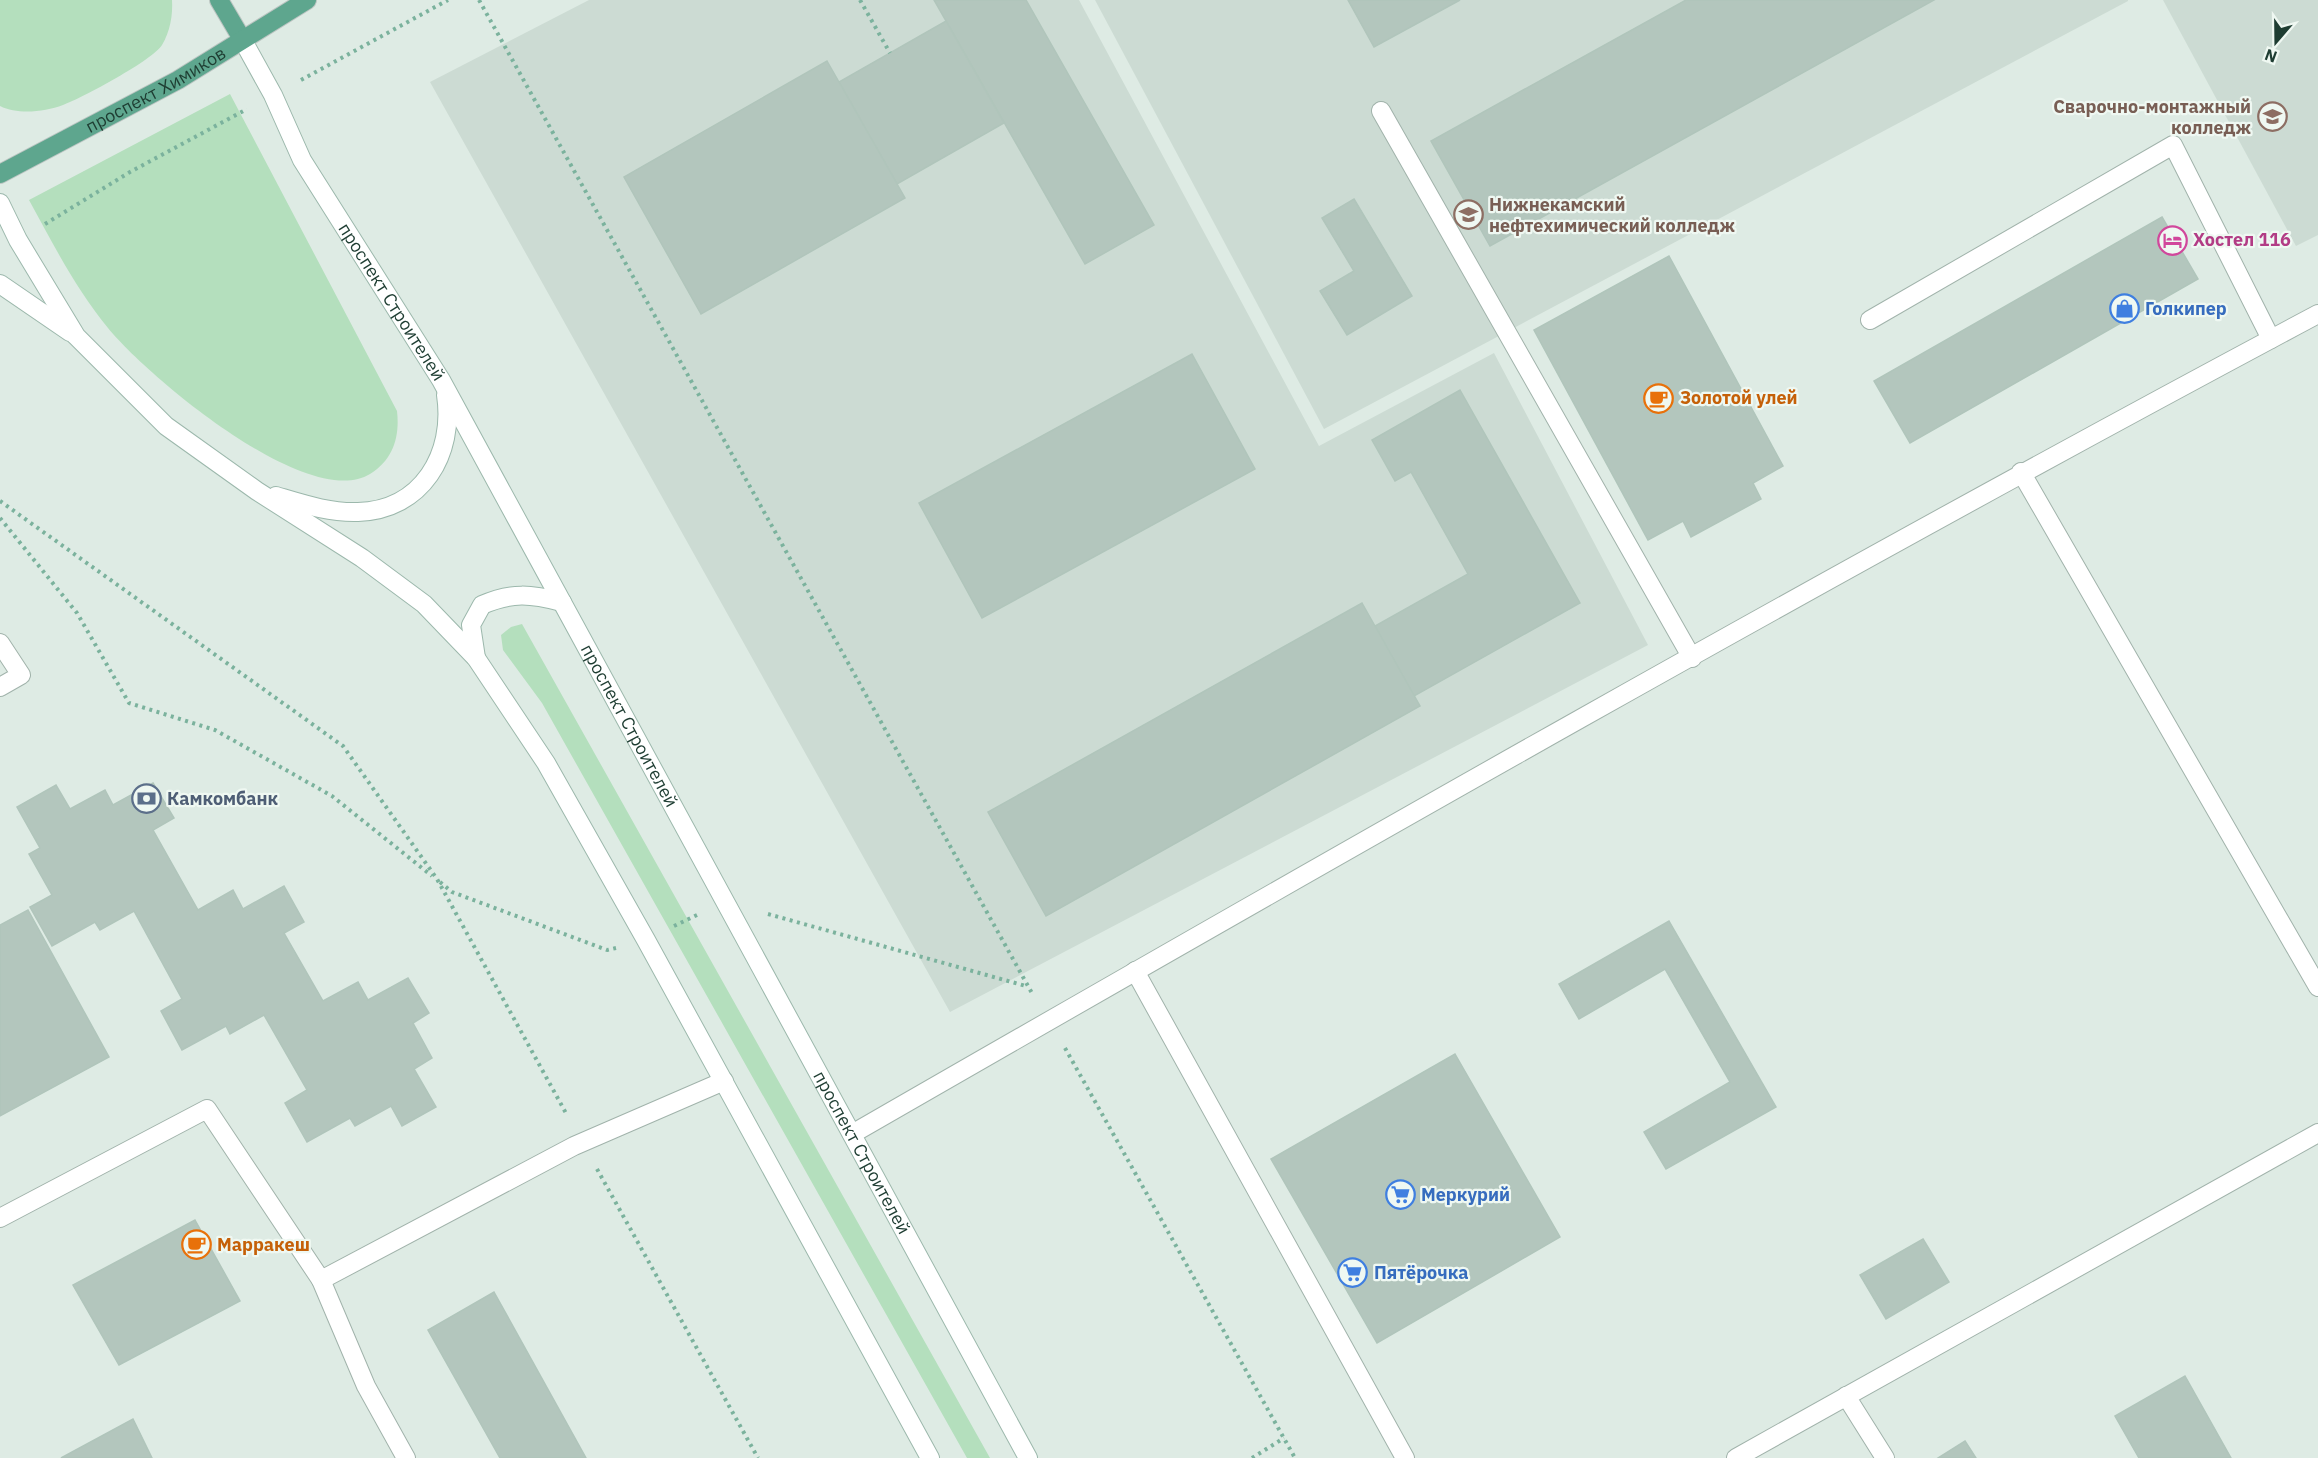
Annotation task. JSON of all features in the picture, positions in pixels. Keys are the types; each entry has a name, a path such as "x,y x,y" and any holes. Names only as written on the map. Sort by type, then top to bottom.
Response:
{"main road":[{"name":"проспект Строителей","path":"219,0 273,95 302,160 441,380 1028,1458"},
{"name":"проспект Химиков","path":"0,174 178,80 308,0"},
{"path":"1381,111 1692,658"},
{"path":"1870,320 2174,145 2271,339"},
{"path":"0,203 18,240 76,336"},
{"path":"0,284 76,336 166,426 257,491 362,558 424,604 476,658 546,763 724,1081 930,1458"},
{"path":"852,1134 1136,971 2021,472 2318,314"},
{"path":"257,491 331,511 359,512 377,510 411,494 435,468 448,433 449,414 441,380"},
{"path":"2021,472 2318,987"},
{"path":"476,658 471,625 482,605 503,596 534,595 562,602"},
{"path":"0,643 21,675 0,687"},
{"path":"1136,971 1406,1458"},
{"path":"321,1280 574,1146 724,1081"},
{"path":"0,1218 207,1109 321,1280 366,1386 406,1458"},
{"path":"1736,1458 2317,1135"},
{"path":"1846,1396 1884,1458"}],"path":[{"path":"18,240 130,172 448,0"},
{"path":"479,0 1026,986 1050,1020 1295,1458"},
{"path":"860,0 890,53"},
{"path":"0,501 343,746 437,879 758,1458"},
{"path":"0,518 77,613 129,703 215,730 332,796 452,892 607,950 646,940 725,902 1026,986"},
{"path":"1252,1458 1284,1438"}],"shaded area":[{"path":"589,0 1079,0 1319,446 1494,353 1648,645 950,1012 430,82"},
{"name":"Нижнекамский нефтехимический колледж","path":"1095,0 2128,0 2128,1 1324,429"},
{"name":"Сварочно-монтажный колледж","path":"2163,0 2318,0 2318,235 2296,246"}],"green space":[{"path":"0,0 172,0 172,12 169,29 162,45 132,69 63,105 39,111 15,111 0,106"},
{"path":"230,94 397,411 396,439 393,447 384,462 370,474 342,481 308,474 270,457 230,433 191,405 128,349 96,313 56,250 29,200"},
{"path":"522,624 990,1458 967,1458 542,703 503,650 501,635 511,627"}],"building":[{"path":"934,0 1026,0 1154,225 1085,264"},
{"path":"1348,0 1460,0 1374,47"},
{"path":"1686,0 1934,0 1490,246 1431,141"},
{"path":"946,21 1004,123 897,184 839,82"},
{"path":"827,61 905,198 701,314 624,177"},
{"path":"1354,199 1412,296 1347,335 1320,291 1354,271 1322,218"},
{"path":"2162,217 2198,279 1910,443 1874,381"},
{"name":"Золотой улей","path":"1669,256 1783,466 1753,483 1761,499 1691,537 1683,521 1648,540 1534,330"},
{"path":"1192,354 1255,469 982,618 919,503"},
{"path":"1460,390 1580,603 1414,696 1375,626 1468,574 1411,472 1395,481 1372,440"},
{"path":"1362,603 1420,706 1046,916 988,812"},
{"path":"153,783 174,818 153,830 198,910 233,890 243,909 284,886 304,922 284,933 323,1001 358,982 368,1000 408,978 429,1013 413,1023 432,1058 414,1069 436,1107 402,1126 391,1106 355,1126 350,1118 307,1142 285,1103 307,1090 264,1015 230,1034 226,1026 182,1050 161,1011 182,999 134,911 100,930 95,922 52,946 30,907 52,895 29,854 40,848 17,807 56,785 70,809 105,790 113,805"},
{"path":"28,910 109,1057 0,1116 0,925"},
{"path":"1669,921 1776,1107 1666,1169 1644,1132 1730,1082 1665,969 1579,1019 1559,984"},
{"path":"1455,1054 1560,1237 1377,1343 1271,1159"},
{"path":"195,1220 240,1301 119,1365 73,1285"},
{"path":"1923,1239 1949,1282 1886,1319 1860,1275"},
{"path":"494,1292 586,1458 500,1458 428,1330"},
{"path":"2185,1376 2231,1458 2139,1458 2115,1416"},
{"path":"133,1419 152,1458 61,1458"},
{"path":"1965,1441 1976,1458 1938,1458"}],"place":[{"name":"Сварочно-монтажный колледж","path":"2272,117"},
{"name":"Нижнекамский нефтехимический колледж","path":"1468,215"},
{"name":"Хостел 116","path":"2172,240"},
{"name":"Голкипер","path":"2124,309"},
{"name":"Золотой улей","path":"1659,398"},
{"name":"Камкомбанк","path":"146,799"},
{"name":"Меркурий","path":"1400,1195"},
{"name":"Марракеш","path":"196,1245"},
{"name":"Пятёрочка","path":"1353,1273"}]}
